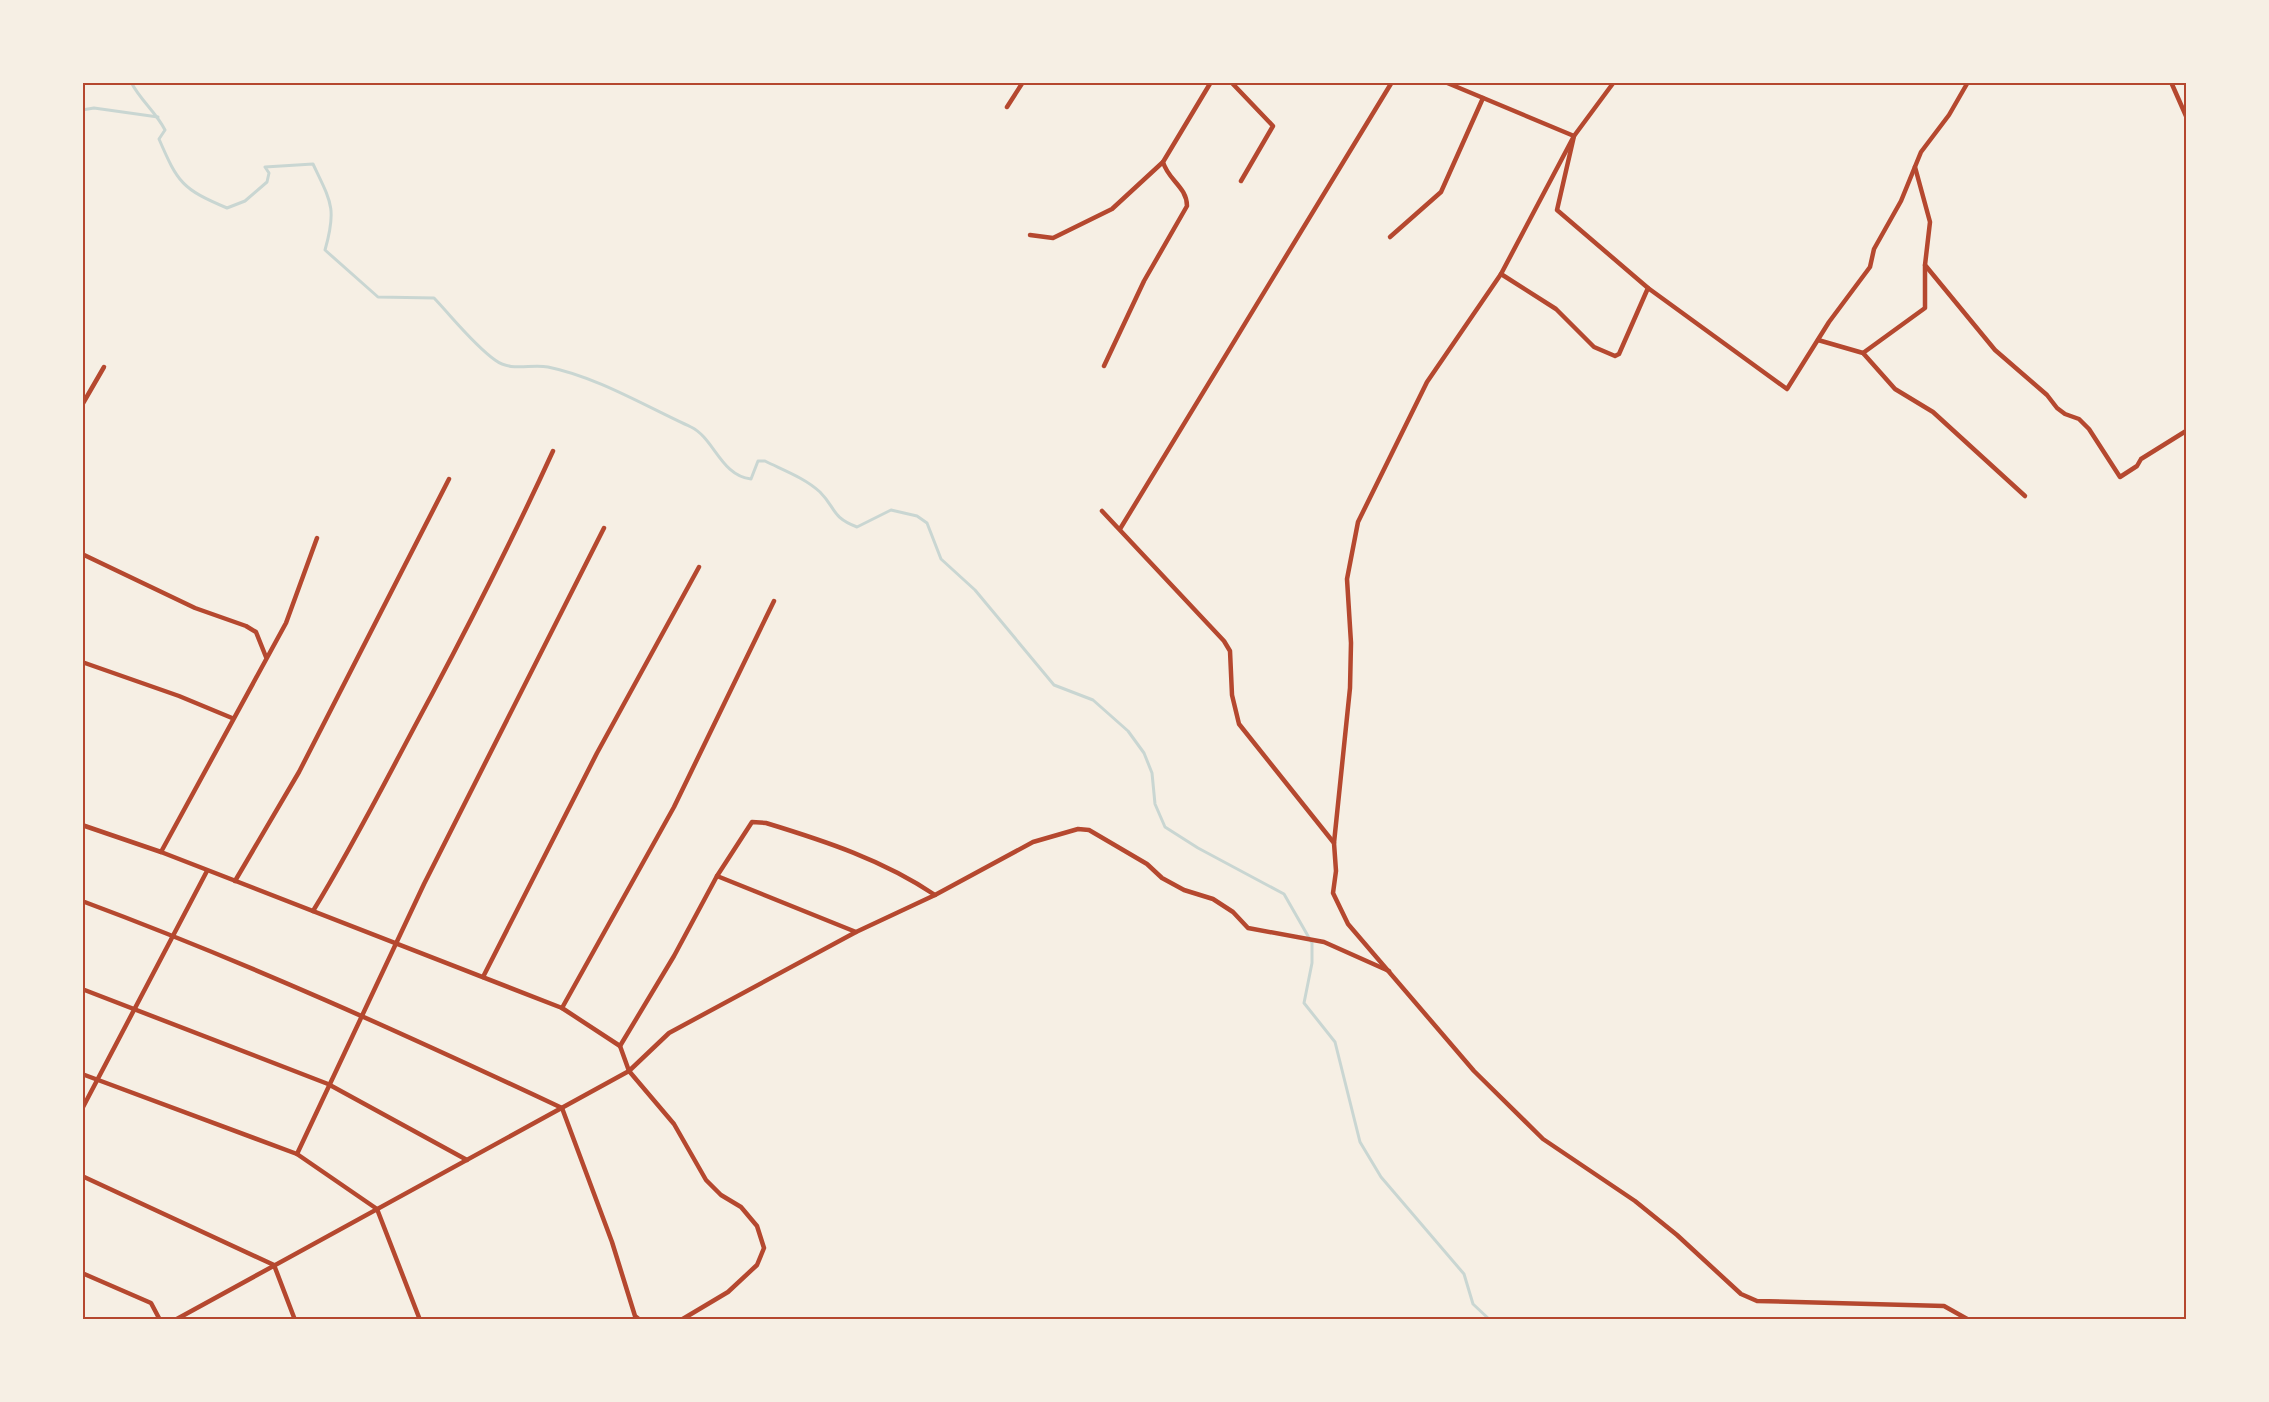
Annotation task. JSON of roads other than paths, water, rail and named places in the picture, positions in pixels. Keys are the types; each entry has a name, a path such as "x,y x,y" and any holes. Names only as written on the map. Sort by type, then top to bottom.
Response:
{"street":[{"path":"1007,106 1023,82"},
{"path":"1030,235 1053,238 1112,209 1163,162 1211,82"},
{"path":"1231,82 1273,126 1241,181"},
{"path":"1120,529 1392,82"},
{"path":"1445,82 1574,136"},
{"path":"1614,82 1574,136 1501,274 1427,382 1358,522 1347,579 1351,643 1350,688 1334,843 1336,871 1333,893 1348,924 1421,1011 1436,1024 1474,1071 1543,1139 1635,1201 1677,1235 1741,1294 1757,1301 1944,1306 1969,1320"},
{"path":"1574,136 1557,210 1648,288 1787,389 1818,340 1870,267 1874,249 1901,201 1921,152 1949,115 1968,82"},
{"path":"2171,82 2187,116"},
{"path":"1390,237 1441,192 1483,98"},
{"path":"1104,366 1144,281 1187,206 1187,196 1166,171 1163,162"},
{"path":"1863,353 1925,308 1925,265 1930,222 1915,167"},
{"path":"1925,265 1995,350 2047,394 2065,414 2079,419 2089,429 2120,477 2139,464 2141,459 2187,430"},
{"path":"1501,274 1556,309 1594,346 1615,356 1619,354 1648,288"},
{"path":"1818,340 1863,353 1895,389 1933,412 2025,496"},
{"path":"82,405 104,367"},
{"path":"313,911 348,853 447,667 509,548 553,451"},
{"path":"235,881 299,772 449,479"},
{"path":"1102,511 1224,641 1231,657 1232,695 1239,724 1334,843"},
{"path":"297,1154 362,1014 604,528"},
{"path":"161,852 206,773 232,718 286,623 317,538"},
{"path":"82,554 195,608 246,626 256,632 266,657"},
{"path":"483,977 591,764 699,567"},
{"path":"562,1008 674,807 774,601"},
{"path":"82,662 179,696 232,718"},
{"path":"620,1046 674,956 717,876 748,826 758,820 872,860 909,878 935,895"},
{"path":"82,825 161,852 562,1008 620,1046 629,1071 674,1124 706,1180 721,1195 741,1207 757,1226 764,1248 757,1265 728,1292 681,1320"},
{"path":"175,1320 629,1071 669,1033 855,932 935,895 1033,842 1078,829 1089,830 1147,864 1162,878 1184,890 1213,899 1233,912 1248,928 1324,942 1389,971"},
{"path":"82,1109 207,871"},
{"path":"717,876 855,932"},
{"path":"82,901 173,935 362,1014 562,1108 612,1242 635,1316 640,1320"},
{"path":"82,989 328,1084 467,1160"},
{"path":"82,1074 297,1154 377,1209 420,1320"},
{"path":"82,1176 274,1265 295,1320"},
{"path":"82,1273 151,1303 160,1320"}],"waterway":[{"path":"131,82 165,130 159,139 171,166 183,183 200,195 227,208 245,201 267,182 269,173 265,167 313,164 330,206 331,224 325,250 378,297 434,298 479,346 501,364 514,367 548,367 585,378 621,393 699,432 725,464 741,476 751,479 758,461 765,461 801,478 820,492 838,516 857,527 891,510 917,516 927,523 941,559 975,590 1054,685 1093,700 1128,731 1144,753 1152,773 1155,804 1165,827 1198,848 1284,894 1312,943 1312,963 1304,1003 1335,1042 1360,1142 1381,1177 1464,1274 1473,1304 1490,1320"},
{"path":"82,110 94,108 158,117"}]}
